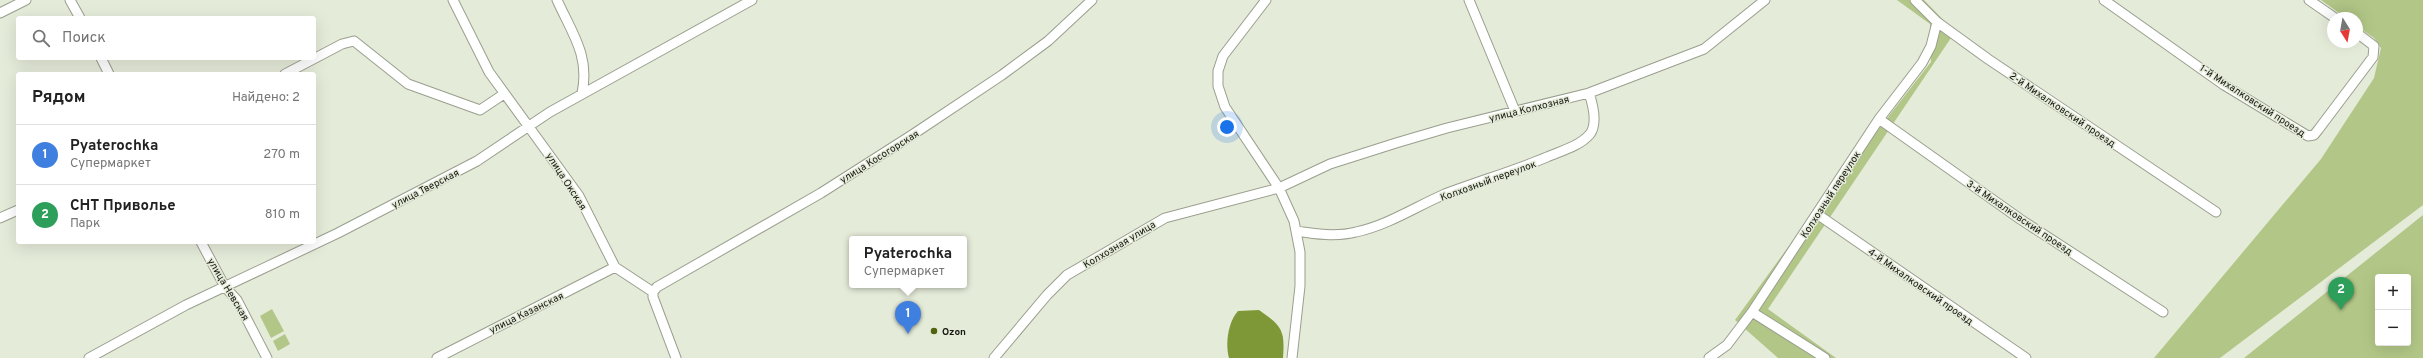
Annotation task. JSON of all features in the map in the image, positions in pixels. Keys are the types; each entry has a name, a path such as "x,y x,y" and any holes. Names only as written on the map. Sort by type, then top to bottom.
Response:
{"street":[{"path":"0,13 26,0"},
{"path":"70,0 79,16"},
{"name":"улица Окская","path":"453,0 489,72 579,196 615,267"},
{"path":"557,0 583,58 585,80 582,94"},
{"name":"улица Тверская","path":"316,244 477,161 529,126 582,94 752,0"},
{"name":"улица Косогорская","path":"654,292 657,287 821,193 989,84 1048,41 1092,0"},
{"path":"1266,0 1221,60 1218,86 1225,107 1279,188 1290,209 1296,231 1300,252 1300,286 1292,358"},
{"path":"1469,0 1515,111"},
{"name":"улица Колхозная","path":"1279,188 1338,162 1440,130 1590,93 1704,50 1765,0"},
{"name":"2-й Михалковский проезд","path":"1915,0 1937,22 1995,63 2216,212"},
{"name":"1-й Михалковский проезд","path":"2104,0 2224,85 2308,136 2314,135 2373,57 2374,46 2363,38"},
{"path":"2309,0 2327,12"},
{"name":"Колхозный переулок","path":"1709,358 1726,345 1752,312 1879,120 1922,63 1931,46 1937,22"},
{"path":"316,58 345,43 355,41 408,84 421,91 480,110 504,94"},
{"path":"102,60 109,72"},
{"path":"289,72 312,60"},
{"name":"Колхозный переулок","path":"1296,231 1332,234 1362,231 1400,216 1447,194 1528,165 1570,147 1588,136 1593,128 1593,106 1590,93"},
{"name":"3-й Михалковский проезд","path":"1879,120 2020,218 2163,312"},
{"name":"Колхозная улица","path":"994,358 1047,295 1067,275 1164,218 1279,188"},
{"path":"0,218 16,211"},
{"name":"4-й Михалковский проезд","path":"1817,214 2026,358"},
{"name":"улица Невская","path":"202,244 225,287 237,300 267,358"},
{"name":"улица Тверская","path":"89,358 186,305 315,244"},
{"path":"615,267 654,292 653,297 676,358"},
{"name":"улица Казанская","path":"437,358 615,267"},
{"path":"1752,312 1825,358"}],"shaded area":[{"path":"1897,0 1924,0 1955,32 1768,309 1836,358 1778,358 1735,320 1813,213 1931,62 1930,24"},
{"path":"2321,0 2423,0 2423,205 2220,358 2154,358 2321,159 2374,78 2381,48 2374,38 2363,30 2363,12 2338,12"},
{"path":"2423,215 2423,358 2244,358"},
{"path":"272,309 284,331 271,338 260,316"},
{"path":"1259,310 1273,320 1280,330 1283,341 1283,358 1229,358 1227,346 1228,333 1232,321 1238,311"},
{"path":"285,334 290,344 278,351 273,341"}],"place":[{"name":"СНТ Приволье","path":"2341,310"},
{"name":"Ozon","path":"934,331"},
{"name":"Pyaterochka","path":"908,334"}]}
